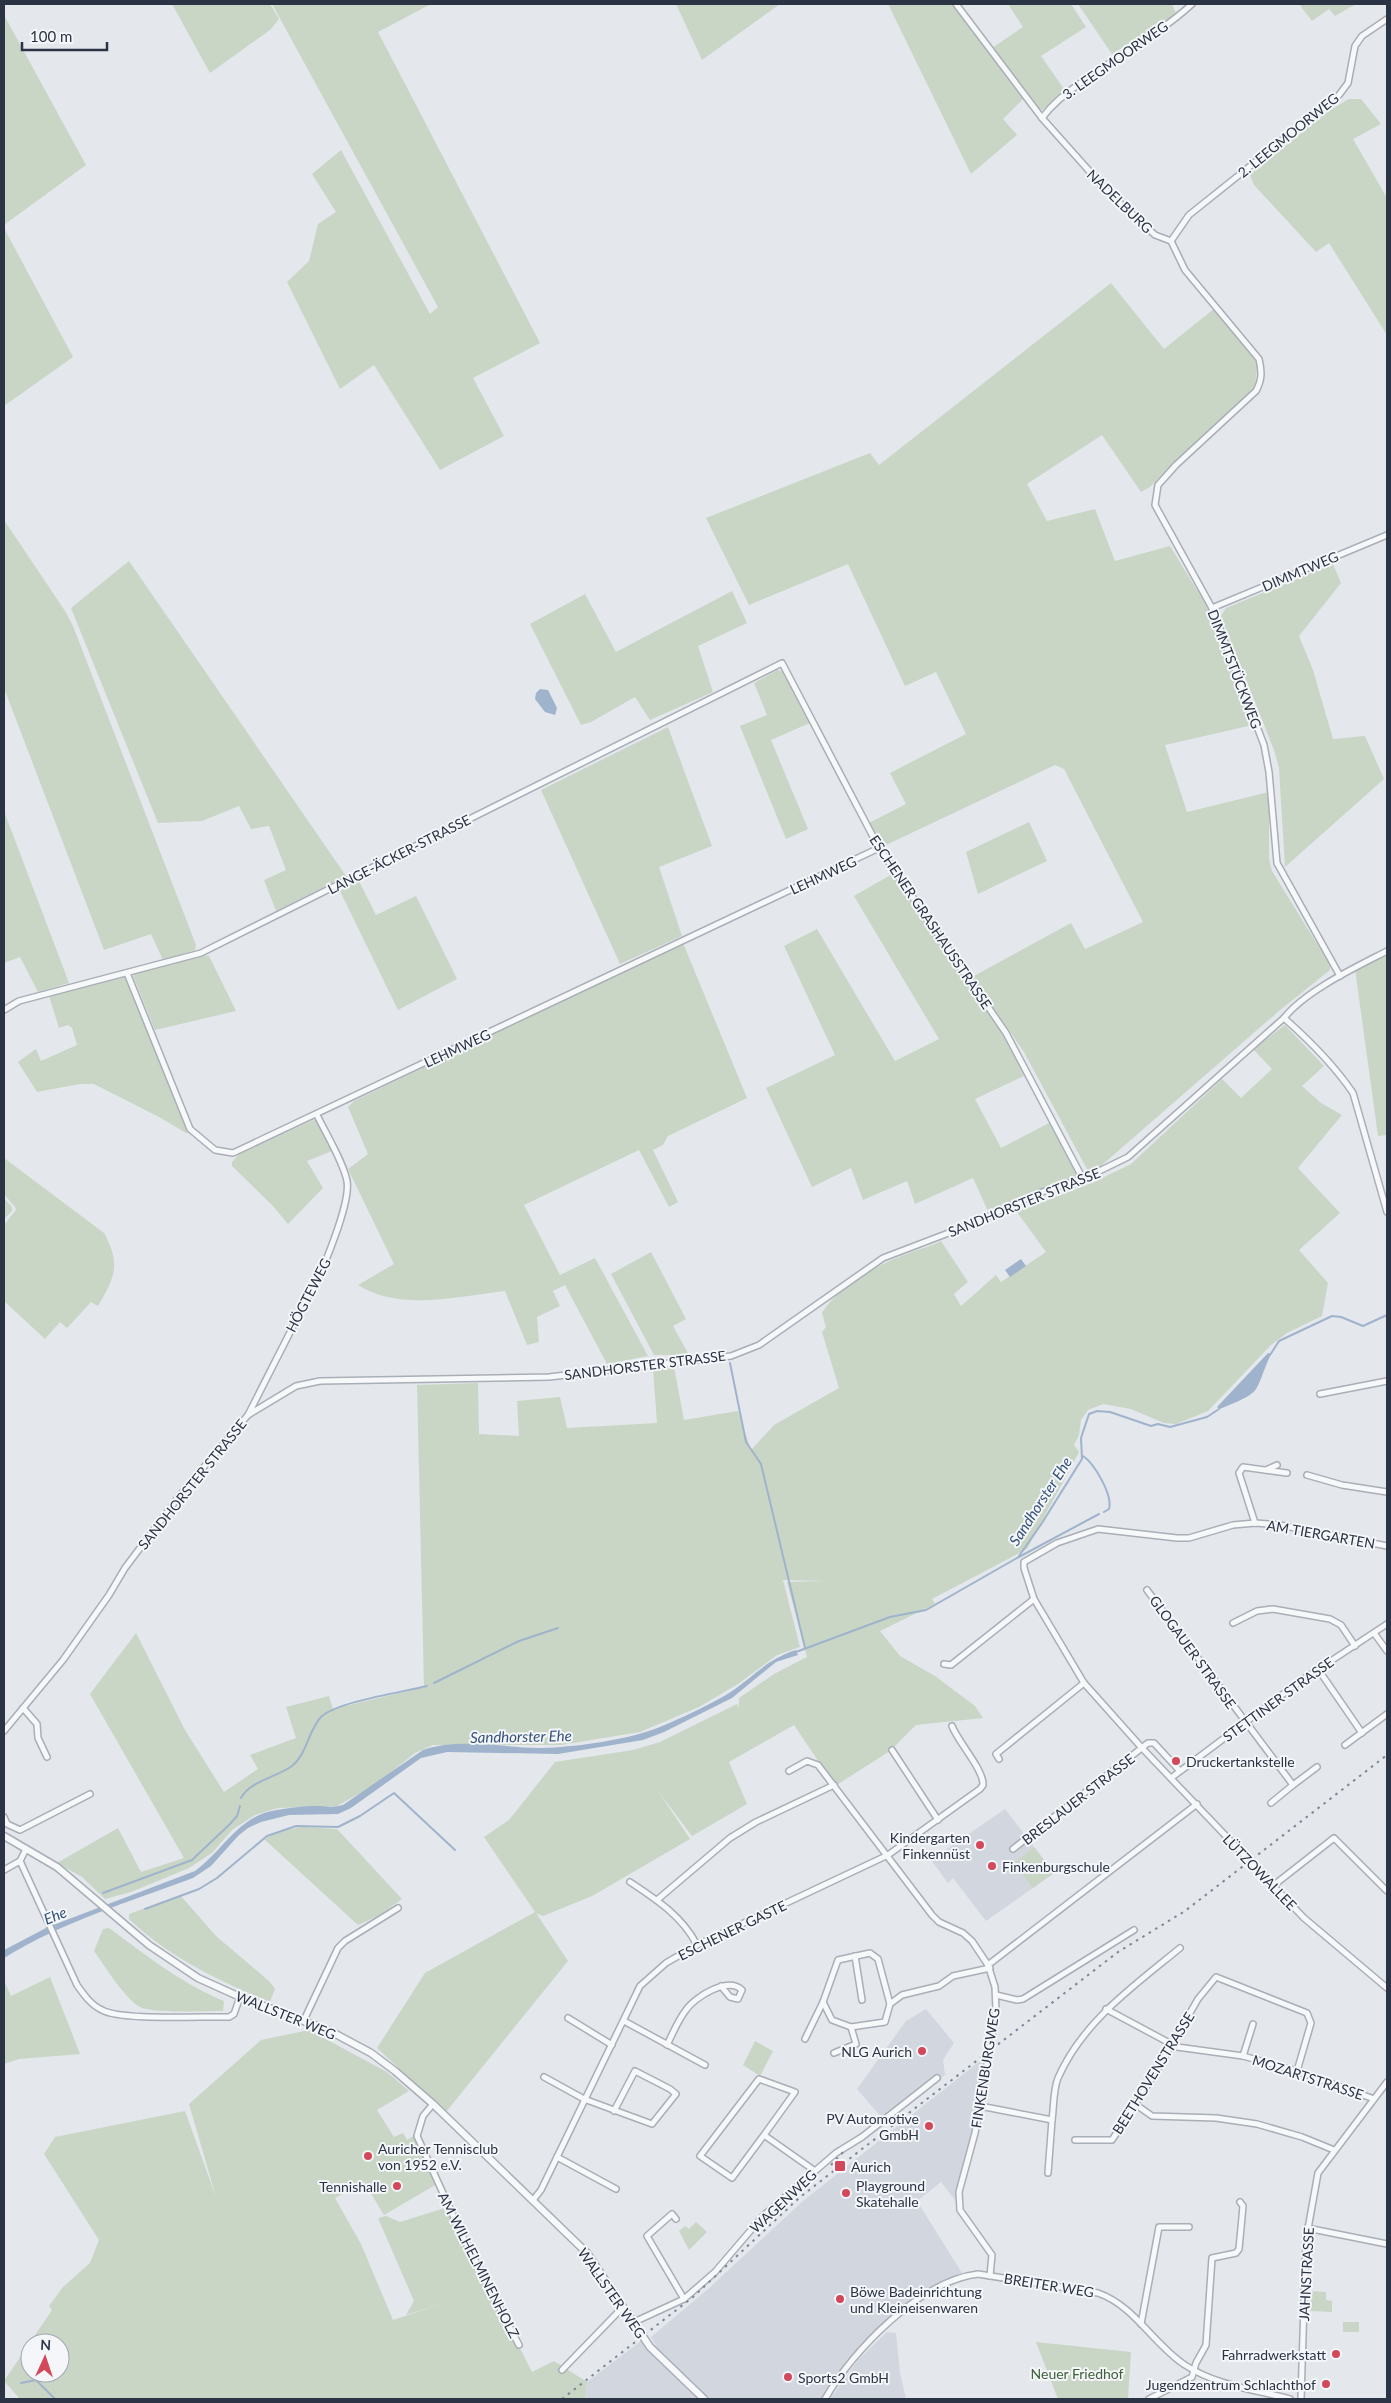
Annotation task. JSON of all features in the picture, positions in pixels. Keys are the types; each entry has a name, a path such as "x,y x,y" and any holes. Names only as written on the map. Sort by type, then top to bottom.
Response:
{"street":[{"name":"NADELBURG","path":"956,4 1042,118 1108,192 1155,235 1171,241"},
{"name":"3. LEEGMOORWEG","path":"1042,118 1051,104 1181,14 1192,4"},
{"name":"2. LEEGMOORWEG","path":"1171,241 1189,215 1339,95 1348,83 1352,72 1355,46 1362,36 1387,19"},
{"name":"DIMMTSTÜCKWEG","path":"1171,241 1185,270 1259,359 1262,372 1260,384 1251,398 1176,464 1158,485 1155,505 1212,608 1264,745 1269,772 1276,863 1340,976"},
{"name":"DIMMTWEG","path":"1212,608 1387,535"},
{"name":"ESCHENER GRASHAUSSTRASSE","path":"782,663 879,848 1006,1033 1083,1179"},
{"name":"LANGE-ÄCKER-STRASSE","path":"4,1010 19,1001 184,958 213,947 782,663"},
{"name":"LEHMWEG","path":"127,972 190,1129 215,1150 233,1153 317,1115 879,848"},
{"name":"SANDHORSTER STRASSE","path":"4,1731 63,1660 110,1595 125,1568 180,1495 248,1415 296,1386 320,1381 549,1377 731,1356 759,1345 883,1258 972,1224 1036,1194 1083,1179 1128,1157 1284,1018 1291,1009 1340,976 1387,951"},
{"path":"1284,1018 1306,1037 1345,1081 1353,1093 1387,1212"},
{"name":"HÖGTEWEG","path":"248,1415 321,1275 347,1190 343,1170 317,1115"},
{"path":"1320,1394 1387,1382"},
{"path":"1266,1470 1277,1465"},
{"path":"1255,1523 1239,1473 1243,1467 1287,1473"},
{"path":"1308,1475 1342,1485 1387,1492"},
{"name":"AM TIERGARTEN","path":"1024,1562 1058,1543 1098,1529 1190,1538 1233,1525 1255,1523 1280,1525 1387,1546"},
{"name":"LÜTZOWALLEE","path":"1024,1562 1024,1568 1034,1599 1084,1684 1142,1748 1322,1935 1387,1988"},
{"name":"GLOGAUER STRASSE","path":"1147,1590 1293,1785"},
{"path":"944,1664 951,1666 1034,1599"},
{"path":"1233,1623 1257,1611 1273,1608 1330,1619 1342,1625 1354,1646"},
{"name":"STETTINER STRASSE","path":"1171,1778 1318,1670 1387,1624"},
{"path":"1374,1633 1387,1651"},
{"path":"1318,1670 1362,1733"},
{"path":"999,1759 996,1754 1018,1734 1052,1711 1084,1684"},
{"path":"23,1708 37,1724 38,1738 48,1757"},
{"path":"1345,1745 1387,1714"},
{"name":"ESCHENER GASTE","path":"534,2200 558,2157 584,2099 640,1986 666,1963 697,1945 888,1856 980,1789 983,1780 957,1739 952,1726"},
{"path":"1142,1748 1148,1743 1154,1743 1180,1770"},
{"name":"BRESLAUER STRASSE","path":"1013,1849 1142,1748"},
{"path":"892,1750 938,1820"},
{"name":"FINKENBURGWEG","path":"789,1770 808,1761 818,1765 932,1916 939,1922 968,1936 989,1966 996,1995 992,2036 976,2133 959,2192 960,2210 992,2255 990,2276"},
{"path":"1270,1803 1317,1766"},
{"path":"657,1900 730,1838 756,1822 834,1786"},
{"path":"4,1817 7,1824 20,1830 90,1794"},
{"path":"890,2004 902,1995 939,1986 953,1976 989,1966 1197,1804"},
{"name":"WALLSTER WEG","path":"4,1836 57,1868 95,1898 115,1917 174,1963 198,1978 240,1997 330,2031 371,2054 396,2071 434,2104 587,2253 632,2323 655,2353 704,2399"},
{"path":"1274,1885 1302,1861 1334,1838 1387,1891"},
{"path":"4,1870 20,1861 26,1848"},
{"path":"20,1861 83,1994 96,2006 113,2014 229,2017 234,2014 240,1997"},
{"path":"630,1882 678,1917 697,1945"},
{"path":"304,2020 338,1948 345,1941 398,1908"},
{"path":"996,1995 1017,2000 1024,1999 1134,1930"},
{"path":"1048,2172 1057,2080 1082,2036 1106,2009 1180,1948"},
{"path":"805,2039 823,2002 838,1960 870,1953 878,1959 890,2004 886,2022 851,2027 832,2020 823,2002"},
{"path":"855,1956 862,2000"},
{"name":"BEETHOVENSTRASSE","path":"1075,2140 1112,2140 1201,1995 1216,1977 1307,2012 1311,2023 1298,2071"},
{"path":"667,2044 686,2009 714,1988 721,1986"},
{"name":"MOZARTSTRASSE","path":"1106,2009 1177,2048 1243,2056 1298,2071 1374,2099"},
{"path":"568,2018 612,2045"},
{"path":"624,2021 704,2065"},
{"name":"MOZARTSTRASSE","path":"1243,2056 1253,2024"},
{"path":"834,2053 856,2044 851,2027"},
{"path":"544,2077 584,2099 614,2111 620,2110 652,2124 676,2094 670,2088 635,2071 614,2111"},
{"name":"WAGENWEG","path":"632,2323 684,2299 715,2272 763,2216 814,2171 836,2152 862,2137 937,2078"},
{"path":"759,2079 795,2092 764,2135 732,2178 700,2156 759,2079"},
{"name":"JAHNSTRASSE","path":"1301,2399 1304,2257 1318,2173 1387,2082"},
{"name":"AM WILHELMINENHOLZ","path":"434,2104 423,2116 417,2136 462,2235 519,2345"},
{"path":"1135,2104 1152,2116 1216,2118 1257,2124 1302,2137 1334,2150"},
{"path":"980,2106 1052,2120"},
{"path":"764,2135 814,2171"},
{"path":"558,2157 616,2189"},
{"path":"1149,2399 1192,2377 1206,2345 1212,2258 1236,2253 1239,2249 1243,2206 1240,2202"},
{"path":"676,2219 672,2214 647,2236 684,2299"},
{"path":"1141,2324 1159,2227 1189,2227"},
{"path":"1308,2228 1387,2244"},
{"name":"BREITER WEG","path":"826,2399 835,2382 851,2362 902,2310 919,2298 964,2276 990,2276 1098,2293 1119,2303 1172,2355 1194,2370 1214,2379 1290,2399"},
{"path":"562,2370 622,2307"}],"shaded area":[{"name":"Finkenburgschule","path":"1005,1809 1054,1873 986,1921 953,1878 948,1883 931,1860"},
{"path":"926,2009 954,2043 943,2060 945,2075 883,2119 857,2089 906,2021"},
{"path":"985,2057 974,2131 955,2193 955,2200 941,2182 917,2201 962,2273 925,2289 909,2300 846,2362 821,2399 709,2399 657,2348 651,2337 707,2290 803,2201"},
{"path":"887,2332 896,2333 900,2373 906,2399 830,2399 858,2360"},
{"path":"641,2341 699,2399 585,2399 587,2382"}],"green space":[{"path":"172,4 270,4 279,19 270,30 210,73"},
{"path":"272,4 431,4 378,32 540,343 473,378 504,436 440,470 374,365 340,389 287,282 309,261 318,224 336,212 312,174 341,150 430,314 438,307"},
{"path":"676,4 780,4 702,60"},
{"path":"888,4 952,4 1023,99 1003,119 1017,135 971,174"},
{"path":"1008,4 1071,4 1086,27 1041,56 1064,89 1043,110 1039,109 992,48 1023,27"},
{"path":"1078,4 1172,4 1176,14 1112,54"},
{"path":"1299,4 1356,4 1335,16 1329,9 1312,21"},
{"path":"4,15 86,165 4,225"},
{"path":"1349,99 1361,99 1381,124 1353,139 1387,198 1387,335 1329,243 1316,252 1254,185 1250,175 1327,112"},
{"path":"4,228 73,357 4,406"},
{"path":"1111,283 1164,349 1215,308 1254,358 1257,366 1255,388 1176,460 1150,487 1141,492 1102,435 1027,484 1047,521 1095,509 1115,561 1170,546 1208,608 1227,653 1253,725 1165,745 1187,812 1269,792 1269,859 1272,871 1330,965 1330,970 1279,1011 1094,1172 1088,1171 1024,1052 972,977 1071,923 1085,949 1143,922 1064,769 1055,765 884,846 869,823 906,804 890,773 966,734 936,672 905,686 848,564 749,605 706,518 870,453 879,465"},
{"path":"4,520 73,626 196,945 195,950 163,960 151,934 104,950 4,688"},
{"path":"129,561 346,876 276,911 264,880 286,870 269,826 251,829 239,806 202,821 158,823 71,608"},
{"path":"1333,564 1341,583 1299,636 1313,670 1333,739 1365,736 1384,779 1285,867 1279,768 1274,750 1221,616 1226,608"},
{"path":"732,591 747,623 698,646 713,692 650,720 635,697 591,722 581,725 530,624 585,594 616,652"},
{"path":"777,670 785,672 812,722 771,740 808,829 786,839 740,726 767,715 754,683"},
{"path":"668,727 712,846 659,867 682,936 620,964 541,790"},
{"path":"4,811 69,983 38,992 20,957 4,963"},
{"path":"1029,822 1047,861 978,894 966,852"},
{"path":"894,873 1004,1036 1024,1076 975,1099 1001,1148 1049,1123 1078,1175 988,1211 973,1178 915,1204 907,1181 863,1200 851,1168 812,1187 766,1088 835,1055 784,946 817,929 895,1061 939,1039 854,896"},
{"path":"358,879 376,915 416,896 457,979 398,1010 340,891"},
{"path":"683,943 747,1098 668,1136 663,1145 653,1150 678,1202 669,1207 639,1150 524,1205 560,1275 595,1258 648,1356 607,1364 565,1285 553,1291 560,1306 537,1317 539,1342 527,1345 505,1291 430,1300 411,1300 392,1298 358,1285 394,1264 348,1169 368,1154 348,1107 354,1101"},
{"path":"1387,954 1387,1135 1378,1136 1355,969"},
{"path":"203,955 209,956 236,1011 155,1030 133,976 136,973"},
{"path":"123,976 127,979 190,1132 186,1133 94,1084 80,1084 37,1092 18,1062 36,1049 41,1061 77,1045 72,1028 68,1025 59,1028 49,996"},
{"path":"1285,1025 1324,1066 1302,1086 1321,1103 1342,1115 1298,1168 1340,1213 1299,1250 1328,1283 1322,1316 1287,1333 1271,1345 1208,1411 1176,1424 1164,1423 1131,1409 1103,1404 1088,1410 1081,1420 1079,1435 1074,1445 1079,1452 1027,1549 932,1599 935,1604 880,1631 900,1656 935,1676 975,1706 983,1718 916,1725 890,1751 835,1786 794,1725 729,1762 747,1804 692,1836 658,1791 690,1839 592,1896 543,1916 536,1913 568,1961 446,2112 377,2048 425,1973 535,1912 484,1837 509,1820 555,1762 633,1750 660,1742 737,1704 739,1708 739,1698 774,1674 807,1657 787,1582 826,1581 783,1580 800,1647 777,1655 738,1684 699,1707 640,1732 561,1745 433,1745 415,1753 376,1784 337,1806 278,1808 255,1815 232,1830 212,1853 189,1868 131,1892 105,1899 82,1877 57,1863 118,1828 141,1872 184,1858 90,1694 136,1633 185,1730 224,1792 258,1769 250,1755 296,1738 286,1707 329,1696 333,1709 424,1687 417,1385 478,1383 479,1434 519,1436 517,1401 560,1397 567,1428 657,1423 653,1369 674,1367 684,1420 738,1411 751,1450 774,1425 839,1388 822,1332 826,1327 822,1313 829,1303 850,1284 900,1256 941,1241 968,1282 954,1294 961,1306 996,1275 1001,1282 1046,1252 1017,1212 1092,1183 1131,1164 1222,1079 1241,1098 1272,1069 1253,1049"},
{"path":"316,1119 320,1122 332,1151 307,1161 323,1188 288,1224 272,1205 232,1166 232,1162 239,1154"},
{"path":"4,1158 104,1233 113,1253 114,1270 112,1278 98,1306 91,1302 67,1328 60,1322 45,1339 4,1301 4,1225 16,1210 4,1194"},
{"path":"4,1198 12,1207 12,1211 5,1218"},
{"path":"651,1252 686,1319 673,1326 689,1355 654,1355 611,1274"},
{"path":"303,1827 337,1829 402,1899 378,1916 358,1925 264,1839 283,1830"},
{"path":"1034,1847 1054,1873 1033,1888 1014,1863"},
{"path":"180,1895 216,1936 270,1982 275,1989 270,2002 232,1986 178,1957 129,1919 129,1914"},
{"path":"109,1928 179,1978 224,2001 223,2011 166,2011 144,2009 138,2006 120,1988 94,1951 103,1929"},
{"path":"50,1977 80,2054 19,2059 4,2064 4,1981 11,1996"},
{"path":"309,2030 387,2072 409,2091 377,2110 394,2137 403,2133 407,2140 415,2135 437,2184 384,2215 364,2182 335,2198 361,2244 393,2320 445,2303 406,2315 414,2301 378,2218 386,2216 400,2222 448,2207 532,2372 554,2361 587,2382 585,2399 20,2399 4,2381 20,2357 20,2383 70,2383 70,2333 36,2333 52,2310 49,2306 63,2287 90,2263 99,2240 44,2154 55,2137 185,2111 216,2197 189,2104 261,2040"},
{"path":"755,2041 773,2051 760,2076 743,2065"},
{"path":"696,2222 707,2232 689,2250 679,2231 685,2226 689,2229"},
{"path":"1311,2291 1326,2292 1326,2300 1332,2301 1332,2312 1311,2311"},
{"path":"1343,2322 1359,2322 1359,2332 1343,2332"},
{"name":"Neuer Friedhof","path":"1036,2342 1131,2352 1128,2399 1058,2399"}],"water":[{"path":"540,689 548,690 557,708 555,715 545,712 535,699 536,693"},
{"path":"1021,1259 1026,1266 1010,1277 1005,1270"},
{"path":"1268,1353 1271,1354 1255,1390 1234,1403 1220,1409 1217,1407"},
{"path":"796,1650 798,1655 776,1662 732,1698 664,1732 643,1740 558,1754 447,1752 421,1758 351,1808 338,1814 289,1815 261,1822 248,1828 238,1836 211,1866 193,1878 72,1923 4,1958 4,1950 48,1927 195,1871 242,1826 264,1813 311,1806 333,1807 343,1805 423,1750 450,1744 537,1748 561,1747 602,1742 639,1734 672,1722 710,1704 738,1687 768,1664"}],"waterway":[{"name":"Sandhorster Ehe","path":"1270,1355 1279,1341 1332,1316 1341,1317 1363,1326 1387,1315"},
{"path":"730,1363 746,1442 761,1464 805,1648"},
{"name":"Sandhorster Ehe","path":"1019,1556 1082,1459 1081,1438 1089,1414 1097,1411 1110,1412 1151,1426 1158,1424 1170,1427 1207,1417 1219,1409"},
{"name":"Sandhorster Ehe","path":"1083,1456 1102,1480 1109,1503 1109,1509 1104,1512"},
{"name":"Sandhorster Ehe","path":"796,1652 890,1617 926,1610 1099,1514"},
{"path":"434,1683 519,1641 558,1628"},
{"path":"241,1798 245,1792 257,1783 292,1766 301,1755 321,1717 329,1712 355,1702 427,1686"},
{"path":"145,1909 199,1889 217,1878 267,1836 296,1826 338,1827 360,1816 394,1793 455,1850"},
{"path":"103,1893 192,1860 230,1824 237,1816 240,1806"},
{"path":"39,2383 55,2399"}],"railway":[{"path":"562,2399 693,2297 799,2198 1118,1952 1185,1911 1387,1755"},
{"path":"831,2165 845,2150"}],"place":[{"name":"Druckertankstelle","path":"1176,1761"},
{"name":"Kindergarten Finkennüst","path":"980,1845"},
{"name":"Finkenburgschule","path":"992,1866"},
{"name":"NLG Aurich","path":"922,2051"},
{"name":"PV Automotive GmbH","path":"929,2126"},
{"name":"Auricher Tennisclub von 1952 e.V.","path":"368,2156"},
{"name":"Aurich","path":"840,2166"},
{"name":"Tennishalle","path":"397,2186"},
{"name":"Playground Skatehalle","path":"846,2193"},
{"name":"Böwe Badeinrichtung und Kleineisenwaren","path":"840,2299"},
{"name":"Fahrradwerkstatt","path":"1336,2354"},
{"name":"Sports2 GmbH","path":"788,2377"},
{"name":"Jugendzentrum Schlachthof","path":"1326,2384"}],"water label":[{"name":"Ehe","path":"55,1915"}]}
